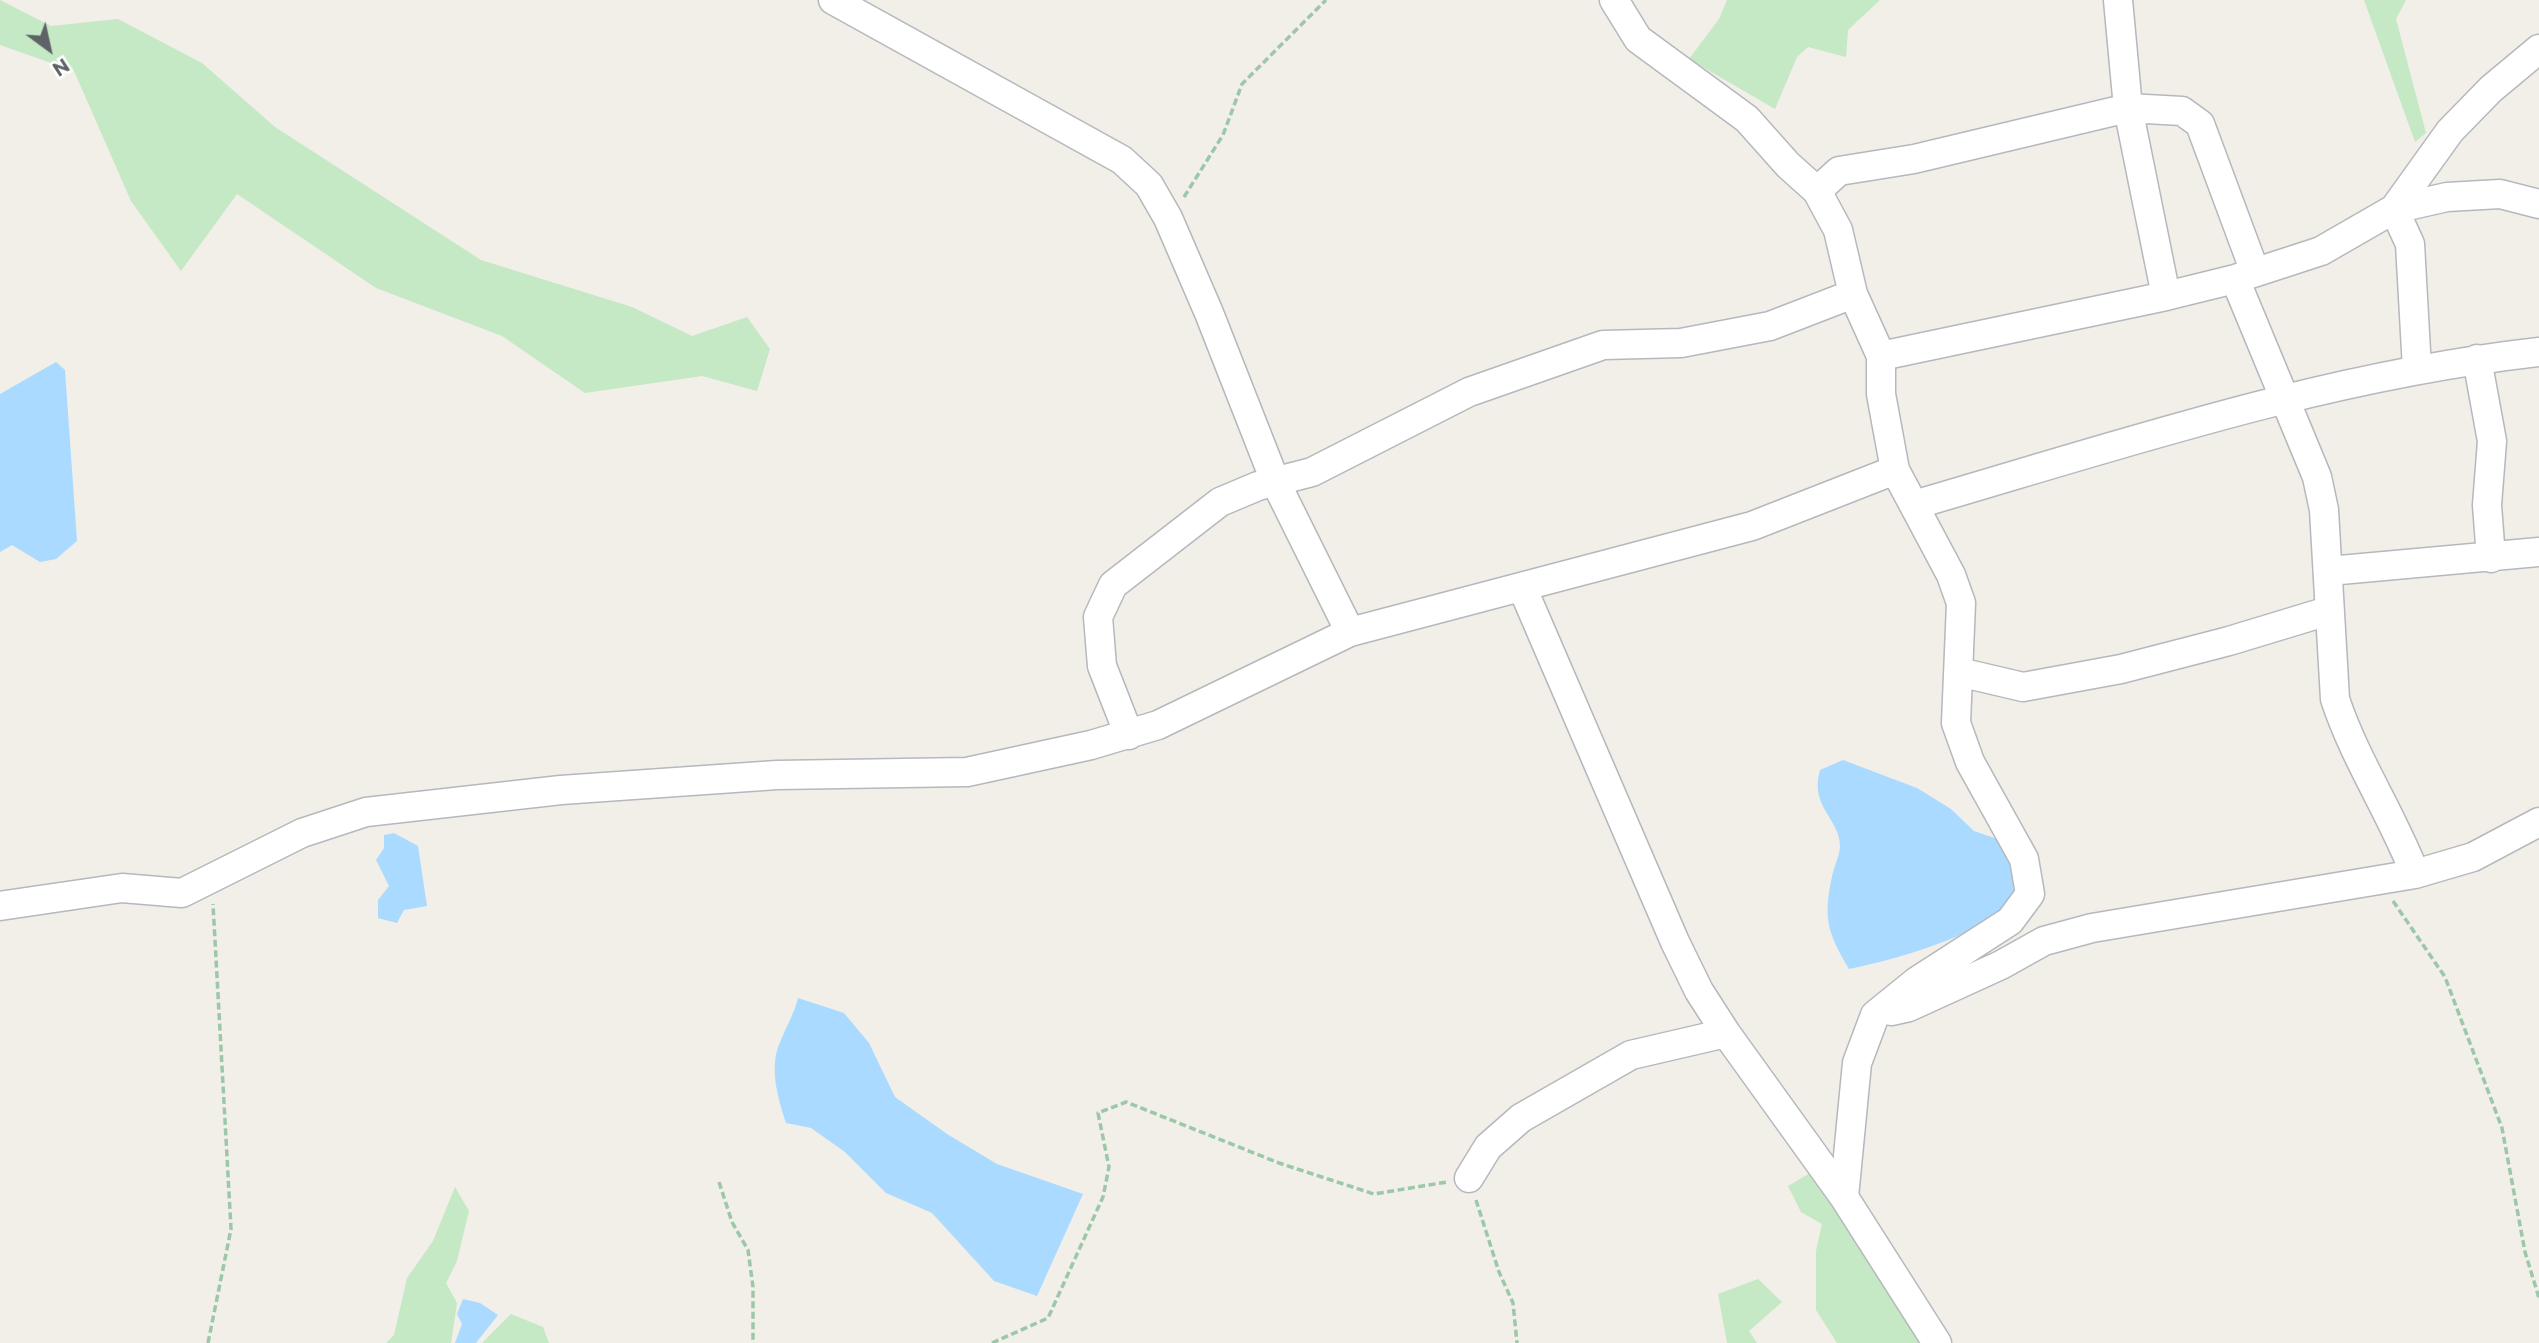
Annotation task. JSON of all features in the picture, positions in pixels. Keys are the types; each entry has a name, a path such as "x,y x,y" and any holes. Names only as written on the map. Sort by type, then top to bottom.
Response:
{"street":[{"path":"833,0 1122,160 1149,185 1168,218 1275,481 1350,632"},
{"path":"1614,0 1638,39 1747,119 1788,165 1817,191 1839,230 1853,294 1881,356 1881,394 1895,470 1951,575 1961,603 1956,723 1970,762 2024,859 2030,894 2010,921 1917,981 1875,1015 1857,1063 1844,1197"},
{"path":"2118,0 2128,108 2166,296"},
{"path":"2394,209 2450,131 2491,89 2539,49"},
{"path":"1817,191 1839,171 1914,159 2128,108 2182,111 2200,124 2245,275 2286,397 2317,477 2325,510 2329,571 2328,611 2335,699 2344,728 2396,827 2415,874"},
{"path":"1881,356 2166,296 2245,275 2321,251 2394,209 2447,197 2500,194 2539,204"},
{"path":"2394,209 2410,244 2417,369"},
{"path":"1129,735 1102,666 1098,617 1113,586 1220,502 1275,481 1312,472 1469,392 1603,345 1681,343 1770,327 1853,294"},
{"path":"1914,505 2286,397 2417,369 2539,352"},
{"path":"2477,359 2491,441 2487,505 2491,558"},
{"path":"0,906 122,888 182,893 302,833 366,812 561,790 750,777 967,772 1129,735 1158,726 1350,632 1752,526 1895,470"},
{"path":"2329,571 2539,552"},
{"path":"1522,587 1675,942 1699,991 1844,1197 1937,1343"},
{"path":"1959,672 2023,687 2121,669 2229,641 2328,611"},
{"path":"1875,1015 1909,1007 2001,965 2044,941 2092,928 2415,874 2473,857 2539,822"},
{"path":"1469,1178 1489,1147 1521,1118 1631,1055 1726,1033"}],"path":[{"path":"1168,218 1223,135 1242,84 1326,0"},
{"path":"2378,879 2445,976 2502,1128 2525,1252 2539,1298"},
{"path":"208,1343 231,1229 212,880"},
{"path":"992,1343 1048,1318 1103,1197 1109,1167 1098,1113 1126,1102 1279,1163 1374,1194 1469,1178 1499,1272 1513,1303 1517,1343"},
{"path":"719,1182 732,1222 748,1250 753,1287 753,1343"}],"green space":[{"path":"0,0 51,26 118,19 202,63 275,127 481,260 632,307 692,336 747,317 770,349 757,391 702,376 585,393 502,336 376,288 237,194 181,271 131,201 74,71 0,45"},
{"path":"1727,0 1880,0 1848,30 1846,57 1808,47 1797,57 1775,109 1689,59 1719,19"},
{"path":"2364,0 2406,0 2396,19 2426,133 2415,142"},
{"path":"1812,1172 1921,1343 1837,1343 1816,1310 1816,1251 1822,1224 1801,1212 1788,1186"},
{"path":"455,1187 469,1211 457,1261 446,1283 457,1303 451,1343 386,1343 394,1335 407,1278 433,1241"},
{"path":"1758,1279 1782,1302 1749,1331 1757,1343 1727,1343 1718,1294"},
{"path":"511,1314 543,1327 549,1343 482,1343"}],"water":[{"path":"56,362 65,370 77,541 56,559 40,562 12,545 0,552 0,394"},
{"path":"1843,760 1917,788 1951,809 1974,831 2000,840 2018,879 2010,901 1994,916 1945,941 1891,959 1849,969 1835,944 1828,912 1830,887 1840,846 1839,836 1818,793 1820,770"},
{"path":"394,833 418,846 427,906 404,910 397,923 378,918 378,900 389,886 376,860 384,848 384,835"},
{"path":"798,998 844,1013 869,1043 895,1097 947,1134 997,1164 1083,1194 1037,1296 994,1281 932,1213 886,1193 845,1152 811,1128 786,1123 777,1093 775,1060"},
{"path":"463,1299 480,1303 498,1315 476,1343 455,1343 462,1324 457,1314"}]}
